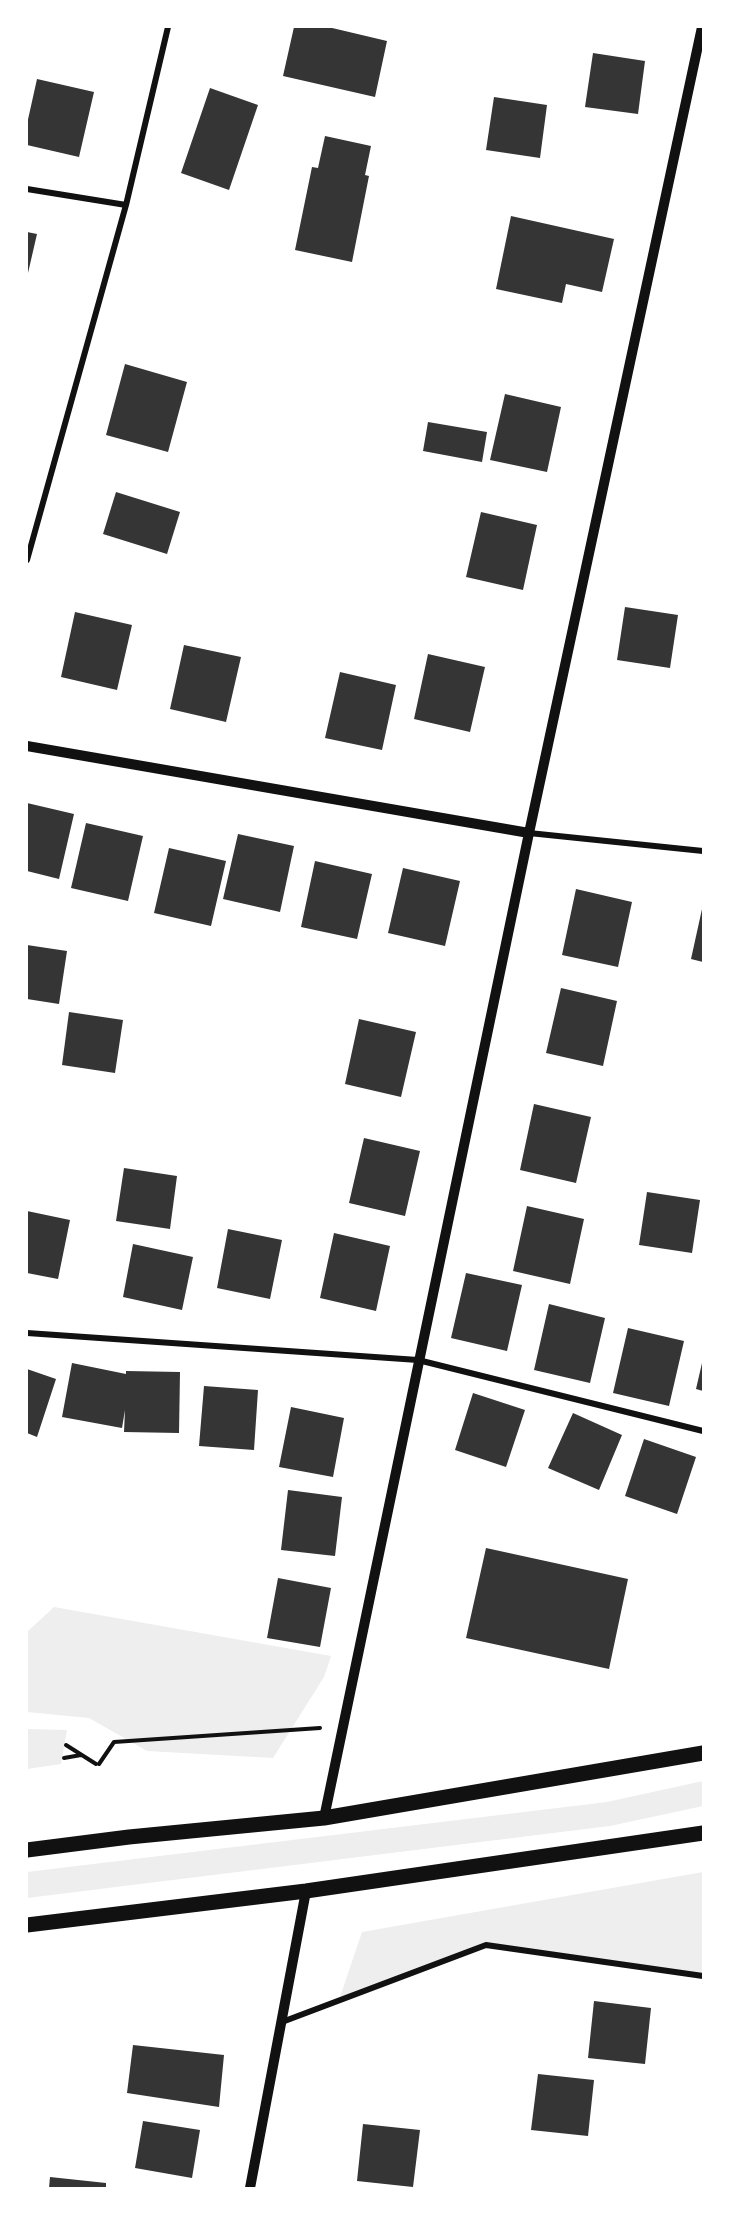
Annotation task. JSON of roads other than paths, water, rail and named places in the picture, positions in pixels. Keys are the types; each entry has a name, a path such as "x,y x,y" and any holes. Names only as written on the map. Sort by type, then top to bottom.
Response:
{"main road":[{"path":"27,1850 324,1818 703,1753"},
{"path":"27,1925 306,1891 703,1833"}],"street":[{"path":"27,560 126,206 168,27"},
{"path":"324,1818 529,833 702,27"},
{"path":"27,189 126,206"},
{"path":"27,746 529,833 703,851"},
{"path":"27,1333 418,1360 703,1431"},
{"path":"250,2188 306,1891"},
{"path":"281,2022 486,1945 703,1976"}]}
